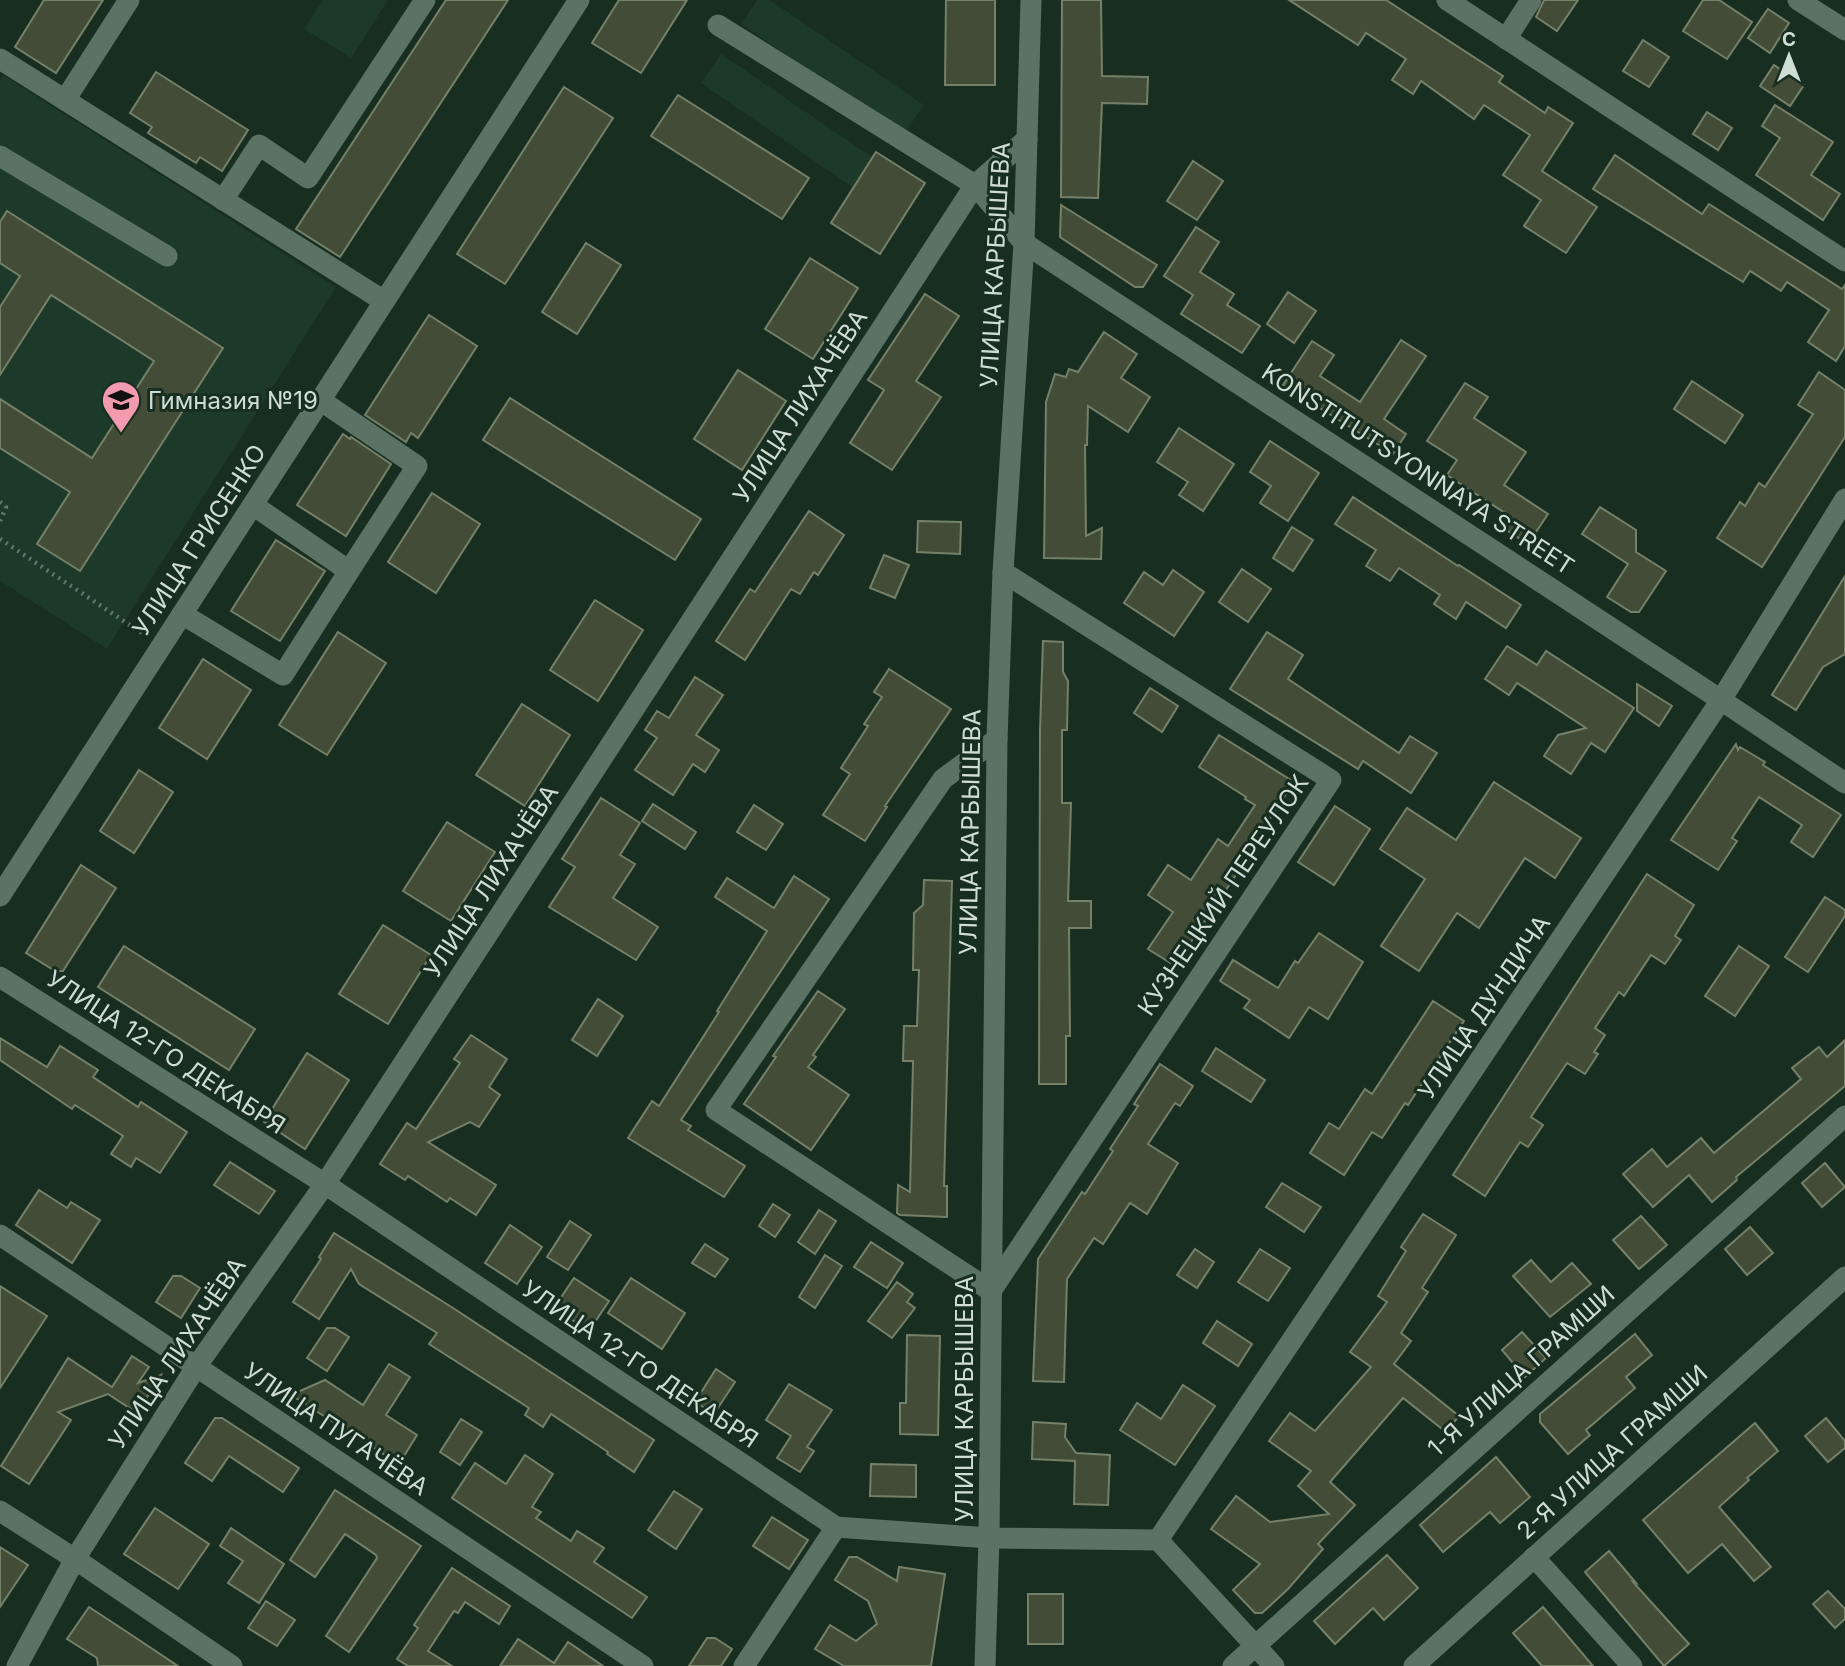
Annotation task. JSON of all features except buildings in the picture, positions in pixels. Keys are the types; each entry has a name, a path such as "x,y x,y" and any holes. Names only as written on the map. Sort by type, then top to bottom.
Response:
{"street":[{"path":"65,100 129,0"},
{"path":"223,200 258,145 308,178 425,0"},
{"name":"УЛИЦА ГРИСЕНКО","path":"0,896 579,0"},
{"name":"УЛИЦА КАРБЫШЕВА","path":"985,1666 989,1538 997,739 1003,572 1024,243 1031,0"},
{"path":"1447,0 1845,261"},
{"path":"1506,39 1531,0"},
{"path":"1798,0 1845,30"},
{"name":"KONSTITUTSYONNAYA STREET","path":"718,25 975,185 1024,243 1845,783"},
{"path":"0,59 384,301"},
{"name":"УЛИЦА ЛИХАЧЁВА","path":"18,1666 75,1559 196,1367 325,1184 975,185 1027,139"},
{"path":"0,156 167,256"},
{"path":"182,614 283,675 417,466 320,400"},
{"name":"УЛИЦА ДУНДИЧА","path":"1158,1540 1721,700 1845,499"},
{"path":"253,505 349,571"},
{"name":"КУЗНЕЦКИЙ ПЕРЕУЛОК","path":"991,1291 1331,780 1003,572"},
{"path":"991,1291 716,1110 943,779 997,739"},
{"name":"УЛИЦА 12-ГО ДЕКАБРЯ","path":"0,976 325,1184 836,1527 989,1538 1158,1540"},
{"name":"1-Я УЛИЦА ГРАМШИ","path":"1233,1666 1845,1116"},
{"name":"УЛИЦА ПУГАЧЁВА","path":"0,1235 643,1666"},
{"name":"2-Я УЛИЦА ГРАМШИ","path":"1414,1666 1845,1277"},
{"path":"0,1511 232,1666"},
{"path":"744,1666 836,1527"},
{"path":"1158,1540 1274,1666"},
{"path":"1534,1557 1632,1666"}],"path":[{"path":"0,502 6,507 0,521"},
{"path":"0,539 162,646"}],"shaded area":[{"path":"323,0 388,0 351,58 304,29"},
{"path":"757,0 770,0 924,105 904,134 741,24"},
{"path":"721,54 872,157 852,187 701,83"},
{"name":"Гимназия №19","path":"3,75 336,287 107,649 0,581 0,79"}],"place":[{"name":"Гимназия №19","path":"121,434"}]}
